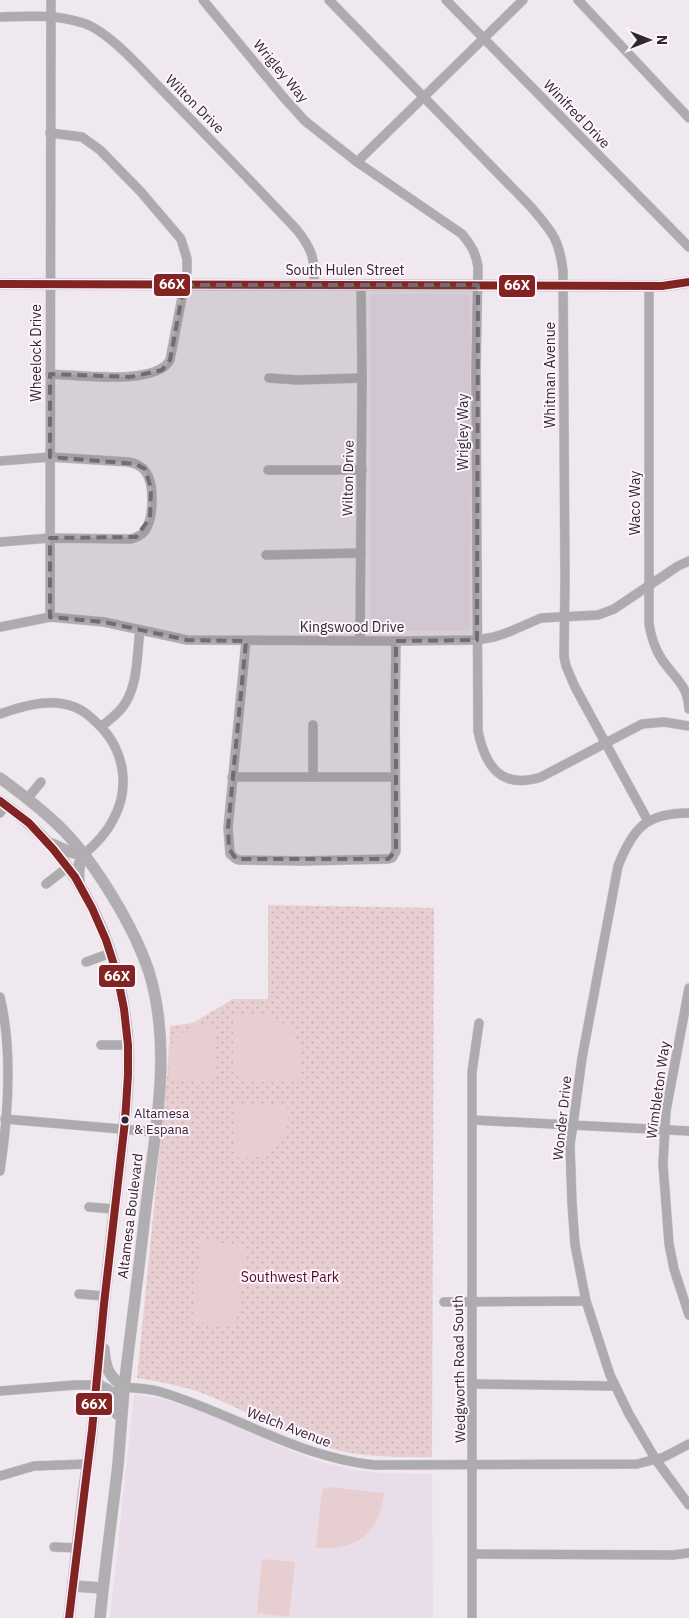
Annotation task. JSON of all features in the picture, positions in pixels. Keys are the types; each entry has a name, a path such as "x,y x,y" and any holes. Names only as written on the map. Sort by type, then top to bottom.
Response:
{"main road":[{"name":"South Hulen Street","path":"0,284 648,286 689,282"},
{"name":"Altamesa Boulevard","path":"3,780 63,830 105,884 123,915 141,953 151,980 158,1016 161,1070 124,1387 100,1618"},
{"path":"2,806 9,796 3,780"},
{"path":"2,806 16,800 24,801 37,807"},
{"name":"Altamesa Boulevard","path":"2,806 30,824 48,842 80,885 98,918 112,953 120,986 128,1045 128,1079 124,1129 88,1464 69,1618"},
{"path":"48,842 70,852 83,855 80,859 78,871 80,885"},
{"path":"102,1323 104,1360 108,1372 116,1382 124,1387"},
{"path":"96,1385 112,1392 115,1398 120,1435"},
{"path":"73,1586 103,1588"}],"street":[{"name":"Wheelock Drive","path":"50,617 51,0"},
{"name":"Wrigley Way","path":"203,0 300,116 357,162 462,234 476,254 478,267 476,370 478,731 490,766 496,772 514,779 521,781 530,780 541,777 642,724 664,722 689,726"},
{"name":"Whitman Avenue","path":"329,0 531,207 548,226 558,243 561,255 563,286 564,656 575,688 648,821"},
{"name":"Winifred Drive","path":"446,0 689,247"},
{"path":"357,162 523,0"},
{"path":"578,0 689,118"},
{"name":"Wilton Drive","path":"0,17 50,16 84,23 106,36 214,142 308,243 315,263 314,285"},
{"path":"50,133 82,137 90,142 141,192 180,239 187,259 170,360 162,370 147,375 130,377 50,374"},
{"name":"Wilton Drive","path":"360,641 362,470 361,285"},
{"name":"Waco Way","path":"648,286 649,624 653,643 668,668 686,689 689,708"},
{"path":"269,378 297,380 362,378"},
{"path":"0,461 50,458 115,461 136,464 144,469 151,488 151,509 148,526 142,534 136,537 130,539 50,538 0,542"},
{"path":"268,470 362,470"},
{"path":"266,555 361,553"},
{"name":"Kingswood Drive","path":"0,627 50,617 104,622 187,640 477,640 494,637 541,618 598,615 614,608 689,561"},
{"path":"101,727 126,702 136,665 140,630"},
{"path":"246,641 228,828 230,854 239,860 303,861 388,859 392,858 395,853 396,641"},
{"path":"0,714 22,707 62,704 78,708 90,715 115,746 120,756 123,778 118,810 113,822 99,840 83,855"},
{"path":"313,725 313,777"},
{"path":"232,777 395,777"},
{"path":"27,799 41,782"},
{"path":"648,821 660,816 689,813"},
{"name":"Wonder Drive","path":"648,821 634,833 618,866 582,1058 571,1155 575,1245 586,1302 610,1375 629,1414 656,1460 689,1505"},
{"path":"46,884 68,867"},
{"path":"86,962 112,953"},
{"name":"Wimbleton Way","path":"689,988 666,1111 663,1164 669,1244 674,1269 689,1315"},
{"path":"0,997 7,1046 5,1119 0,1172"},
{"name":"Wedgworth Road South","path":"472,1618 472,1072 479,1023"},
{"path":"101,1045 128,1045"},
{"path":"5,1119 155,1132"},
{"path":"473,1120 689,1132"},
{"name":"Altamesa Boulevard","path":"89,1207 115,1210"},
{"name":"Altamesa Boulevard","path":"79,1294 105,1296"},
{"path":"444,1302 586,1302"},
{"path":"473,1384 615,1386"},
{"name":"Welch Avenue","path":"0,1391 47,1386 96,1385 160,1392 217,1412 246,1427 307,1451 374,1465 637,1464 656,1460 689,1444"},
{"path":"0,1476 34,1466 88,1464"},
{"path":"54,1547 78,1548"},
{"path":"473,1554 564,1556 673,1555 689,1553"}],"highlighted area":[{"path":"184,285 478,285 477,640 396,641 396,851 388,859 236,859 229,849 228,828 246,641 187,640 104,622 50,617 50,538 136,537 150,518 151,488 145,469 136,464 50,457 50,374 130,377 162,370 170,360"}],"shaded area":[{"path":"370,294 470,294 470,631 370,631"},
{"path":"134,1394 163,1399 196,1408 296,1453 325,1463 356,1470 383,1473 432,1474 433,1618 110,1618"}],"green space":[{"name":"Southwest Park","path":"268,905 434,908 432,1457 379,1456 339,1451 295,1436 199,1392 137,1378 167,1077 170,1026 193,1023 233,999 268,999"},
{"path":"257,1014 274,1018 288,1027 293,1033 299,1048 299,1082 243,1082 233,1073 233,1016"},
{"path":"204,1025 216,1026 215,1074 208,1082 169,1080 170,1051 176,1037 192,1028"},
{"path":"237,1104 287,1104 288,1122 286,1131 283,1138 272,1151 254,1157 234,1157 234,1108"},
{"path":"201,1240 245,1246 236,1327 192,1322"},
{"path":"328,1487 384,1493 377,1519 363,1537 354,1543 343,1546 316,1548 322,1490"},
{"path":"262,1559 295,1562 289,1617 257,1613"}],"transit line":[{"name":"66X","path":"0,284 662,286 689,282"},
{"name":"66X","path":"0,801 29,823 53,849 75,877 92,908 106,940 117,974 124,1009 128,1045 125,1121 92,1430 69,1618"}],"place":[{"name":"Altamesa & Espana","path":"125,1120"}]}
